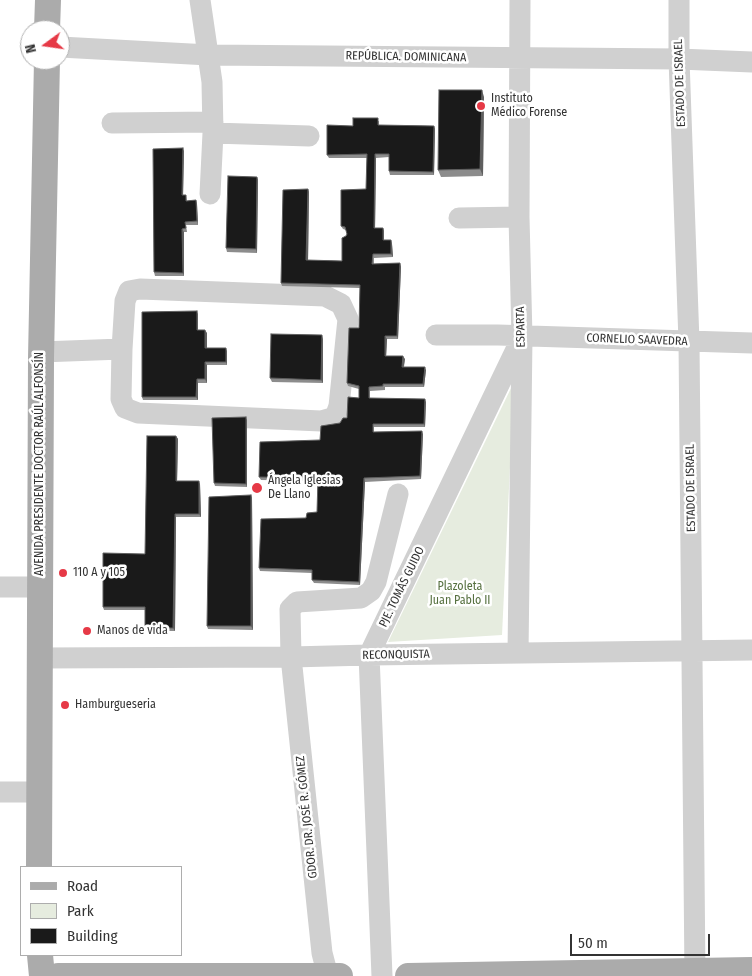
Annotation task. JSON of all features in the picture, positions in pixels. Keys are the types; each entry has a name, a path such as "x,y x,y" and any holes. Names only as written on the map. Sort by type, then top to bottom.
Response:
{"main road":[{"path":"47,20 48,0"},
{"name":"AVENIDA PRESIDENTE DOCTOR RAÚL ALFONSÍN","path":"39,866 41,352 46,70"},
{"path":"40,956 42,976"},
{"path":"408,976 695,973 752,970"},
{"path":"58,976 340,976"}],"street":[{"path":"200,0 212,82 213,128 210,194"},
{"name":"ESPARTA","path":"518,654 522,337 519,217 520,0"},
{"name":"ESTADO DE ISRAEL","path":"679,0 679,60 689,342 695,973"},
{"name":"REPÚBLICA. DOMINICANA","path":"70,48 209,55 752,62"},
{"path":"112,123 213,128 308,136"},
{"path":"459,218 519,217"},
{"path":"140,289 325,296 341,304 348,319 338,406 335,417 320,421 138,413 126,408 120,399 122,349 125,301 129,291 140,289"},
{"name":"CORNELIO SAAVEDRA","path":"436,335 752,343"},
{"name":"PJE. TOMÁS GUIDO","path":"382,976 370,654 522,337"},
{"path":"41,352 122,349"},
{"name":"GDOR. DR. JOSÉ R. GÓMEZ","path":"328,976 322,953 291,657 290,609 297,602 361,598 371,591 376,582 398,494"},
{"path":"0,587 40,587"},
{"name":"RECONQUISTA","path":"39,658 291,657 370,654 518,654 752,650"},
{"path":"0,792 39,792"}],"green space":[{"name":"Plazoleta Juan Pablo II","path":"514,382 502,635 388,642"}],"building":[{"name":"Instituto Médico Forense","path":"439,90 482,90 480,169 438,170"},
{"path":"353,118 378,118 378,125 434,126 433,172 389,171 389,154 375,154 374,228 383,228 383,240 391,240 391,254 373,254 372,264 400,263 397,336 385,336 385,356 403,356 402,367 425,367 423,384 383,384 383,386 369,387 369,398 425,399 424,424 373,424 373,432 422,431 420,476 364,478 359,582 312,580 312,570 259,568 261,519 306,518 307,513 317,512 318,478 259,477 260,442 320,440 321,426 340,423 343,418 347,418 348,397 359,398 359,386 347,383 349,328 359,328 360,285 281,283 283,190 308,189 306,260 342,261 342,238 347,234 345,227 341,226 341,190 366,189 367,154 327,155 327,125 353,126"},
{"path":"183,148 182,195 186,195 186,201 196,200 197,221 185,222 186,228 182,229 183,273 154,272 153,149"},
{"path":"228,176 257,177 256,249 226,248"},
{"path":"197,311 197,330 205,330 205,348 226,348 226,362 205,362 205,379 197,379 196,397 142,397 142,312"},
{"path":"271,334 322,335 321,380 270,378"},
{"path":"246,417 246,484 214,483 212,418"},
{"path":"147,436 176,436 176,481 199,481 199,514 175,514 173,628 145,628 145,607 103,607 103,553 145,554"},
{"path":"251,495 251,626 207,626 209,497"}],"place":[{"name":"Instituto Médico Forense","path":"481,106"},
{"name":"Ángela Iglesias De Llano","path":"257,488"},
{"name":"110 A y 105","path":"63,573"},
{"name":"Manos de vida","path":"87,631"},
{"name":"Hamburgueseria","path":"65,705"}]}
